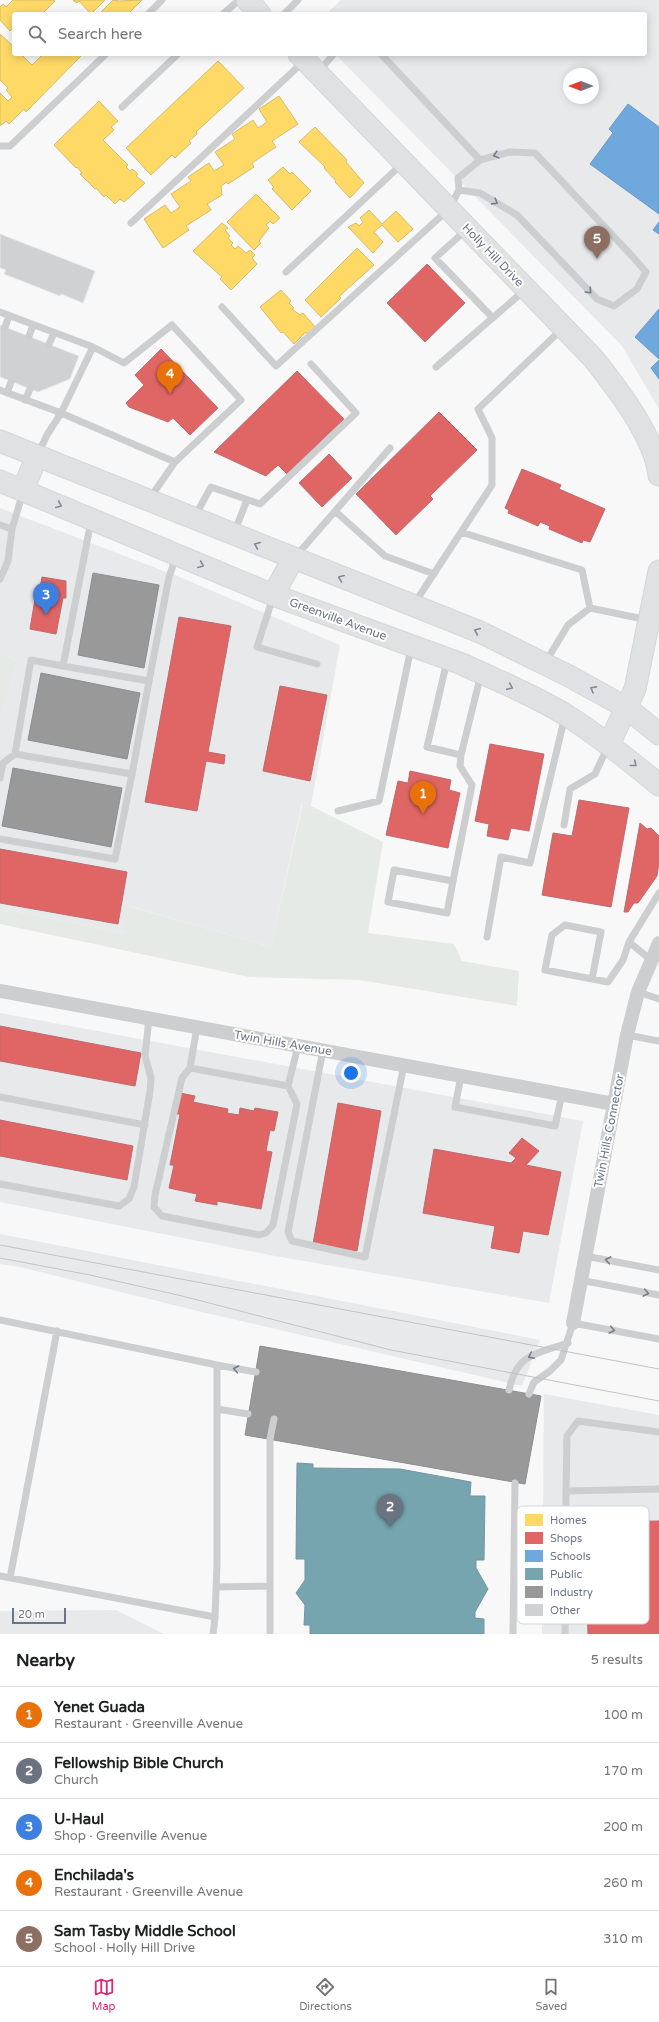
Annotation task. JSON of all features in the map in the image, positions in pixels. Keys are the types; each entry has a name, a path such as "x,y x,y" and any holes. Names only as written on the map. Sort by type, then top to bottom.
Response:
{"main road":[{"path":"247,0 258,12"},
{"name":"Holly Hill Drive","path":"307,62 564,327 614,384 649,444 659,468"},
{"path":"0,441 193,520 480,632 545,664 627,708 659,734"},
{"path":"23,490 37,456"},
{"name":"Greenville Avenue","path":"0,481 274,595 448,659 481,673 565,714 609,744 659,785"},
{"path":"274,595 293,559"},
{"path":"609,744 636,689 658,583"}],"street":[{"name":"Twin Hills Connector","path":"573,1323 627,1035 638,992 659,943"},
{"name":"Twin Hills Avenue","path":"0,991 614,1104"}],"lane":[{"path":"150,12 162,0"},
{"path":"225,12 239,0"},
{"path":"286,12 298,0"},
{"path":"0,146 10,146 104,56"},
{"path":"122,107 176,56"},
{"path":"131,223 307,62 327,56"},
{"path":"382,56 480,160"},
{"path":"222,307 276,366 449,209 459,190 458,178 480,160 510,152 534,153 646,272 637,289 614,306 597,299 517,215 480,193 459,190"},
{"path":"286,272 404,163"},
{"path":"468,229 435,258 492,317"},
{"path":"436,367 526,289"},
{"path":"0,312 92,348 124,363 172,325 241,400 175,462 148,501"},
{"path":"5,326 9,316"},
{"path":"29,336 33,325"},
{"path":"412,606 492,485 492,438 478,409 564,327"},
{"path":"49,344 54,333"},
{"path":"37,456 47,435 61,413 92,348"},
{"path":"193,520 211,487 260,504 356,414 311,364"},
{"path":"7,393 11,382"},
{"path":"26,400 30,389"},
{"path":"0,390 61,413 175,462"},
{"path":"293,559 390,448"},
{"path":"0,579 8,561 12,529 23,490"},
{"path":"233,535 247,500"},
{"path":"335,511 385,556 434,574"},
{"path":"63,666 91,519"},
{"path":"0,525 12,529"},
{"path":"461,532 582,570 590,608"},
{"path":"0,839 115,859 169,577 177,555"},
{"path":"274,595 257,647 317,664"},
{"path":"545,664 568,625 590,608 650,620"},
{"path":"338,811 379,801 411,646"},
{"path":"448,659 427,747 461,755"},
{"path":"15,754 32,660 149,681"},
{"path":"453,881 394,870 388,902 447,914 472,785 460,766 461,755 481,673"},
{"path":"487,937 501,857 530,863 565,714"},
{"path":"564,825 570,789 595,774 609,744"},
{"path":"0,778 3,762 15,754 132,774"},
{"path":"592,979 601,932 565,925 552,935 545,970 592,979 608,982 623,960 629,942 659,893"},
{"path":"629,942 651,960"},
{"path":"638,992 659,999"},
{"path":"0,1184 119,1206 129,1199 134,1186 145,1125 151,1078 145,1056 149,1018"},
{"path":"197,1027 190,1068 182,1078 155,1195 154,1207 162,1216 259,1235 266,1233 273,1224 297,1104 288,1086 298,1046"},
{"path":"627,1035 659,1040"},
{"path":"323,1050 288,1232 292,1241 365,1257 404,1065"},
{"path":"190,1068 288,1086"},
{"path":"461,1076 455,1108 547,1125 555,1126 562,1094"},
{"path":"0,1097 145,1125"},
{"path":"585,1256 659,1270"},
{"path":"580,1280 659,1295"},
{"path":"0,1320 256,1372"},
{"path":"529,1394 534,1382 550,1371 561,1360 568,1343 573,1323 659,1339"},
{"path":"10,1578 57,1331"},
{"path":"509,1390 517,1366 528,1357 568,1343"},
{"path":"212,1634 215,1617 216,1586 217,1365"},
{"path":"217,1409 248,1414"},
{"path":"270,1634 270,1439 274,1419"},
{"path":"566,1506 567,1436 578,1421 659,1432"},
{"path":"513,1634 515,1482"},
{"path":"566,1491 659,1489"},
{"path":"0,1576 215,1617"},
{"path":"216,1586 270,1586"},
{"path":"565,1624 565,1634"}],"shaded area":[{"path":"341,0 659,0 659,409 622,346 337,56 647,56 647,12 328,12"},
{"path":"0,508 182,578 340,645 311,806 302,803 271,947 129,906 123,933 0,908 0,721 17,661 0,654"},
{"path":"0,654 17,661 0,721"},
{"path":"303,802 383,842 368,933 454,944 462,961 519,971 517,1006 359,980 249,977 0,924 0,908 123,933 128,906 271,947"},
{"path":"0,1013 583,1121 549,1303 275,1256 0,1202"},
{"path":"0,1234 540,1340 522,1386 206,1313 20,1267 0,1264"},
{"path":"544,1394 659,1415 659,1634 542,1634 542,1624 649,1624 649,1506 543,1506"},
{"path":"116,1610 164,1634 0,1634 0,1611"}],"building: Homes":[{"path":"13,0 55,1 44,12 12,12 12,29 10,31 0,20 0,7 3,4 6,7"},
{"path":"73,0 105,0 93,12 89,12 79,1 77,3"},
{"path":"113,0 142,0 130,12 101,12"},
{"path":"0,34 12,45 12,56 23,56 32,65 41,56 81,56 26,112 24,109 9,124 6,121 0,126 0,93 8,101 12,97 6,90 8,88 0,80"},
{"path":"218,61 244,88 196,132 197,134 189,141 191,143 175,158 172,155 151,175 126,148"},
{"path":"279,96 298,124 272,141 276,147 252,163 254,167 228,184 227,182 221,186 222,195 207,204 211,210 186,226 189,230 163,248 144,219 165,205 171,213 180,207 171,194 191,181 188,177 209,163 214,171 224,165 215,152 235,139 232,134 253,120 258,128 267,122 259,109"},
{"path":"99,101 118,121 111,127 114,130 103,140 128,165 126,167 130,171 132,169 138,174 136,176 145,183 124,202 120,199 115,204 106,195 104,197 96,188 95,189 80,174 82,173 77,167 76,168 54,145"},
{"path":"315,127 347,160 346,162 364,183 350,198 335,182 336,181 324,168 325,167 299,142"},
{"path":"283,167 290,174 292,172 311,191 292,210 272,189 274,187 268,180"},
{"path":"256,194 280,218 273,224 270,221 266,225 269,228 259,241 261,243 254,250 227,222"},
{"path":"369,210 382,224 396,211 413,229 398,242 382,225 374,232 383,242 373,253 348,227 356,223 359,226 363,222 360,218"},
{"path":"222,223 228,228 225,230 230,236 228,238 233,243 231,245 235,249 238,246 246,253 250,250 255,255 252,258 257,264 231,290 220,279 222,277 193,251"},
{"path":"357,248 374,265 345,291 339,297 341,298 321,317 305,300"},
{"path":"281,290 291,301 289,303 294,308 292,309 300,315 303,313 315,327 307,334 306,332 294,344 283,332 281,333 260,307"}],"building: Shops":[{"path":"427,264 465,303 425,342 387,303"},
{"path":"161,349 218,408 190,435 173,418 168,422 129,407 126,403 144,385 135,375"},
{"path":"297,371 344,419 287,474 278,465 266,476 214,452"},
{"path":"439,412 477,450 430,496 433,499 396,535 356,494"},
{"path":"329,454 352,478 322,507 299,483"},
{"path":"522,469 561,485 559,489 605,509 590,542 583,540 582,543 549,529 550,526 540,522 538,526 508,513 509,510 505,508"},
{"path":"42,577 66,581 66,598 63,598 56,634 30,629 35,599 38,600"},
{"path":"179,617 231,626 208,752 225,755 224,764 206,761 197,811 145,802"},
{"path":"280,686 327,695 310,781 263,771"},
{"path":"490,744 544,754 529,831 511,828 508,840 487,836 489,824 475,821"},
{"path":"410,771 451,780 449,790 460,793 448,848 386,835 398,781 408,783"},
{"path":"579,800 629,808 611,907 542,895 553,833 572,836"},
{"path":"640,823 647,829 651,828 659,836 659,862 657,876 638,903 634,903 628,912 624,912"},
{"path":"0,849 127,872 118,924 0,903"},
{"path":"0,1026 141,1053 135,1086 0,1061"},
{"path":"180,1093 195,1096 193,1102 228,1109 227,1113 239,1115 240,1108 254,1111 255,1108 278,1112 274,1131 270,1130 266,1151 272,1152 261,1209 217,1201 217,1205 195,1201 197,1194 169,1188 174,1165 170,1165 180,1114 177,1114"},
{"path":"338,1103 381,1111 357,1251 313,1244"},
{"path":"0,1120 133,1146 127,1180 0,1156"},
{"path":"522,1138 539,1151 526,1165 561,1172 548,1235 523,1231 519,1253 491,1248 495,1226 423,1213 434,1149 511,1163 516,1158 509,1153"},
{"path":"649,1521 659,1521 659,1634 588,1634 588,1624 649,1624"}],"building: Schools":[{"path":"628,104 659,127 659,214 590,164 613,133 609,129"},
{"path":"659,222 659,234 653,230"},
{"path":"659,309 659,359 635,337"},
{"path":"659,360 659,379 651,368"}],"building: Public":[{"path":"297,1463 313,1464 313,1468 400,1469 471,1482 470,1496 485,1496 484,1560 476,1560 476,1568 488,1589 475,1612 475,1618 484,1619 484,1634 310,1634 310,1625 304,1625 305,1605 296,1593 305,1580 305,1559 296,1559"}],"building: Industry":[{"path":"93,573 159,585 144,668 78,655"},
{"path":"41,673 140,693 127,759 28,740"},
{"path":"13,768 122,788 111,847 2,826"},
{"path":"260,1346 541,1396 525,1484 245,1435"}],"building: Other":[{"path":"0,234 95,271 83,303 61,294 60,296 4,274 6,270 0,268"},
{"path":"0,325 79,356 70,379 38,392 0,377"}],"tram line":[{"path":"0,1245 659,1369"},
{"path":"0,1258 90,1275 182,1296 391,1350 659,1401"}],"place":[{"name":"Sam Tasby Middle School","path":"597,259"},
{"name":"Enchilada's","path":"170,394"},
{"name":"U-Haul","path":"46,615"},
{"name":"Yenet Guada","path":"423,814"},
{"name":"Fellowship Bible Church","path":"390,1527"}]}
